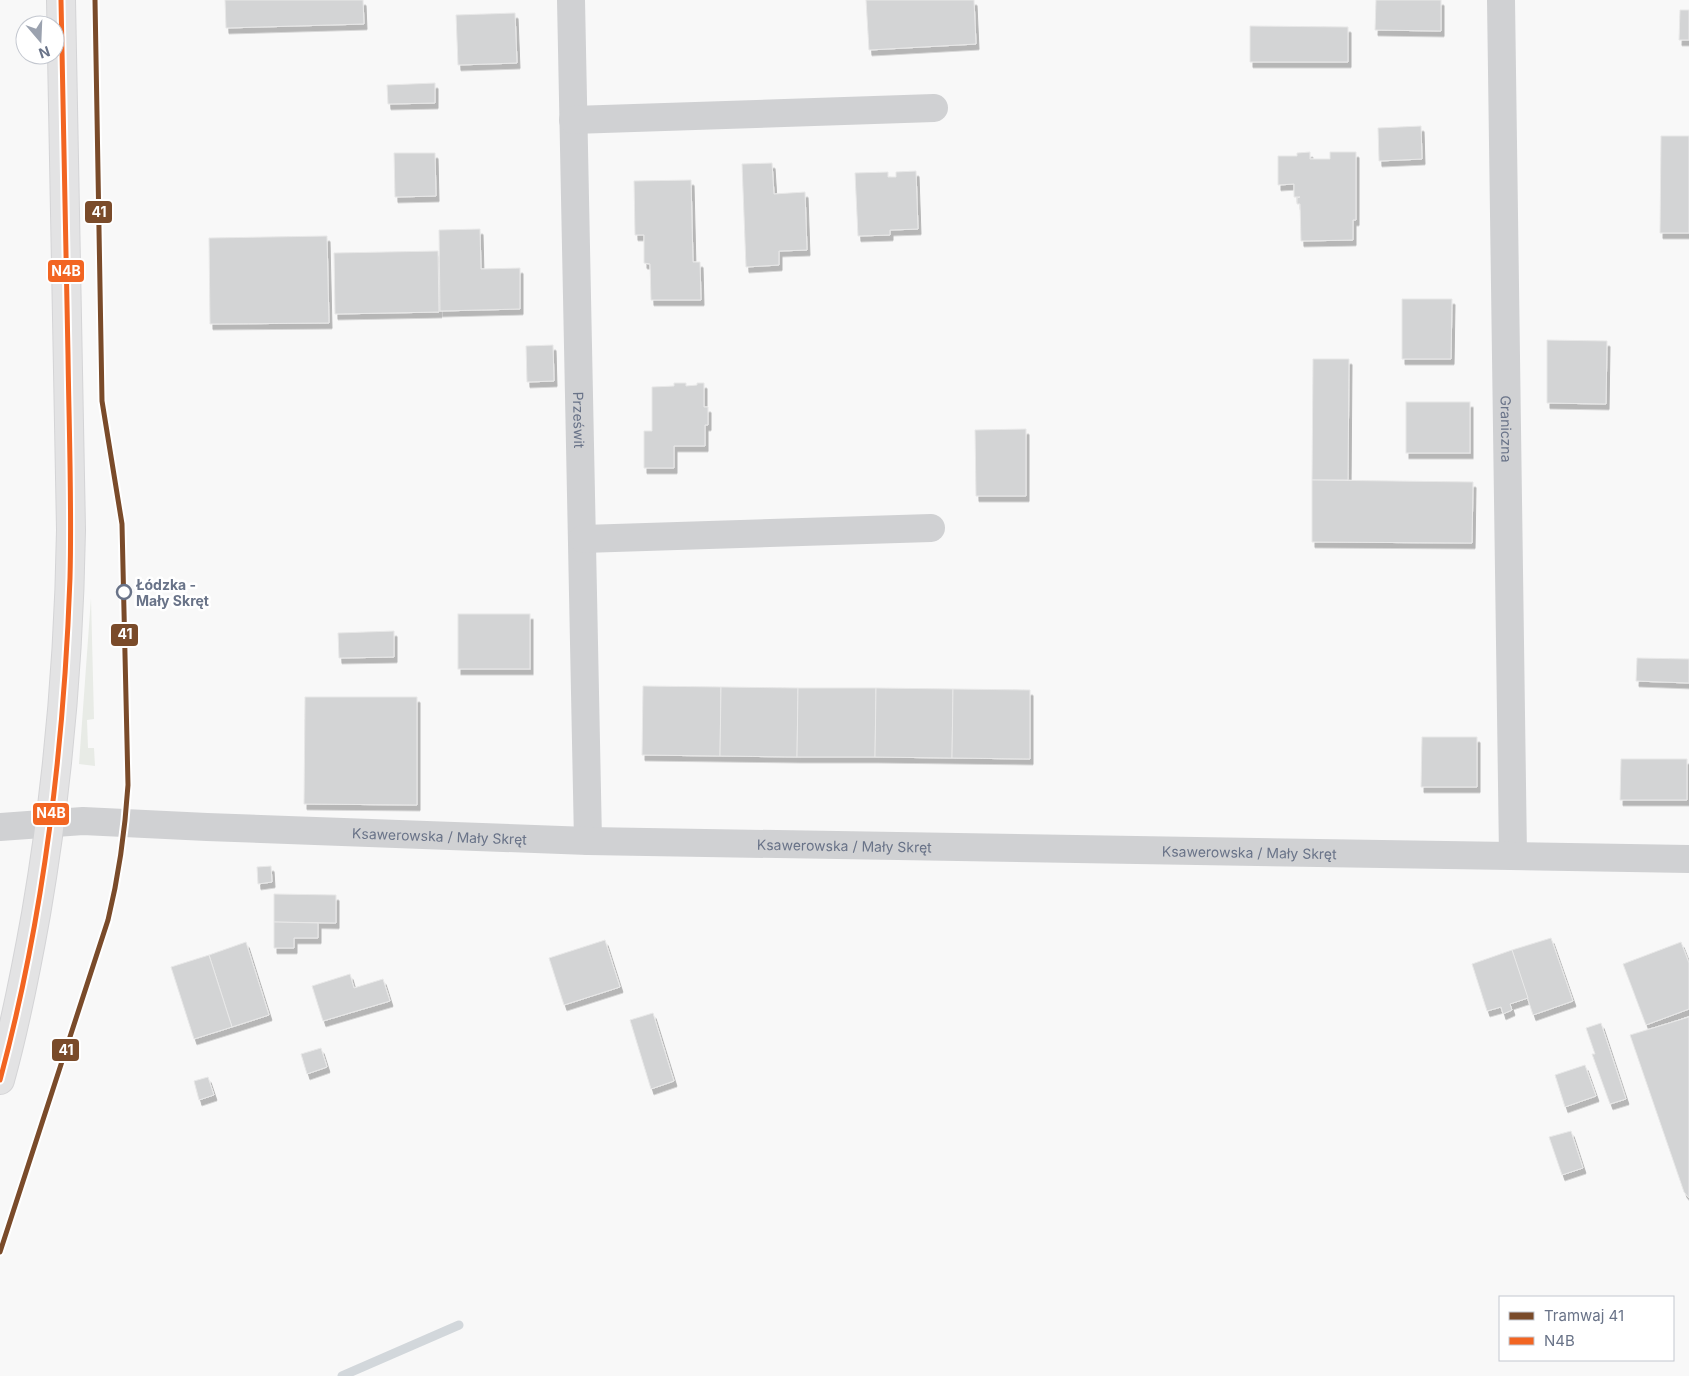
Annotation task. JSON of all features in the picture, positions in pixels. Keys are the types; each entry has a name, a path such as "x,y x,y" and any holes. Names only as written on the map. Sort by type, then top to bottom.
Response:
{"main road":[{"path":"0,1080 18,1006 31,940 50,823 65,678 70,559 61,0"}],"street":[{"name":"Prześwit","path":"571,0 588,840"},
{"name":"Graniczna","path":"1501,0 1513,856"},
{"path":"574,120 934,108"},
{"path":"583,538 931,528"},
{"name":"Ksawerowska / Mały Skręt","path":"0,827 108,821 207,827 588,840 1689,859"}],"shaded area":[{"path":"91,598 94,719 87,720 88,748 94,748 95,766 79,764"}],"building":[{"path":"225,0 363,0 364,24 226,28"},
{"path":"866,0 974,0 976,44 869,50"},
{"path":"1376,0 1441,0 1441,31 1375,30"},
{"path":"1680,10 1689,10 1689,40 1679,40"},
{"path":"515,13 517,63 458,65 456,15"},
{"path":"1250,26 1348,27 1348,62 1250,62"},
{"path":"435,83 435,103 388,104 387,85"},
{"path":"1421,126 1422,159 1379,161 1378,128"},
{"path":"1661,136 1689,136 1689,233 1660,233"},
{"path":"1310,152 1310,159 1330,159 1330,152 1356,152 1356,220 1353,220 1353,240 1301,241 1300,204 1297,204 1297,198 1300,197 1294,197 1294,184 1278,185 1278,156 1297,156 1297,153"},
{"path":"394,153 435,153 436,196 395,197"},
{"path":"772,163 774,194 805,192 807,250 779,251 779,265 746,267 742,164"},
{"path":"916,171 918,229 890,230 890,235 858,236 855,173 888,172 888,177 896,177 896,172"},
{"path":"691,180 693,262 700,262 701,300 651,300 650,264 644,263 644,235 635,235 634,181"},
{"path":"480,229 481,269 520,268 520,309 440,311 439,230"},
{"path":"327,236 329,323 210,324 209,238"},
{"path":"438,251 439,312 335,314 334,253"},
{"path":"1402,299 1452,299 1451,359 1402,359"},
{"path":"1547,340 1607,341 1606,404 1547,403"},
{"path":"553,345 554,381 527,382 526,346"},
{"path":"1313,359 1349,359 1348,480 1312,480"},
{"path":"674,383 686,383 686,386 704,383 704,407 708,407 708,425 705,425 705,446 674,446 674,468 644,468 644,431 652,431 652,387 674,386"},
{"path":"1406,402 1470,402 1470,453 1406,453"},
{"path":"1026,429 1026,496 976,496 975,430"},
{"path":"1312,480 1473,482 1472,543 1312,542"},
{"path":"458,614 530,614 530,669 458,669"},
{"path":"394,631 394,657 339,658 338,633"},
{"path":"1637,658 1689,659 1689,683 1636,681"},
{"path":"643,686 721,687 720,756 642,755"},
{"path":"721,687 798,688 797,757 720,756"},
{"path":"798,688 876,688 875,757 797,757"},
{"path":"876,688 953,689 952,758 875,757"},
{"path":"953,689 1030,690 1030,759 952,758"},
{"path":"305,697 417,697 417,805 304,804"},
{"path":"1422,737 1477,737 1477,787 1421,787"},
{"path":"1621,759 1687,759 1687,800 1620,800"},
{"path":"271,866 272,882 258,884 257,867"},
{"path":"274,894 336,895 336,923 274,922"},
{"path":"274,922 318,923 318,938 294,938 294,948 274,948"},
{"path":"1551,938 1573,1001 1533,1015 1512,950"},
{"path":"605,940 620,987 564,1005 549,958"},
{"path":"246,942 269,1015 232,1027 209,955"},
{"path":"1681,942 1689,963 1689,1009 1646,1025 1623,964"},
{"path":"1512,950 1528,998 1510,1004 1512,1010 1503,1014 1501,1007 1487,1011 1472,964"},
{"path":"209,955 232,1027 194,1039 171,967"},
{"path":"350,974 354,988 383,979 390,1001 323,1021 312,986"},
{"path":"653,1013 674,1081 651,1089 630,1020"},
{"path":"1689,1017 1689,1198 1684,1192 1630,1035"},
{"path":"1601,1023 1626,1099 1610,1104 1592,1054 1595,1054 1586,1028"},
{"path":"321,1048 327,1067 307,1074 301,1054"},
{"path":"1585,1065 1596,1096 1565,1107 1555,1075"},
{"path":"208,1077 214,1095 199,1100 194,1081"},
{"path":"1571,1131 1583,1168 1562,1175 1549,1137"}],"waterway":[{"path":"342,1376 459,1325"}],"tram line":[{"name":"41","path":"0,1252 108,920 118,870 127,802 122,524 102,401 95,0"}],"transit line":[{"name":"N4B","path":"0,1080 29,957 40,894 57,768 67,641 71,494 61,0"}],"place":[{"name":"Łódzka - Mały Skręt","path":"124,592"}]}
